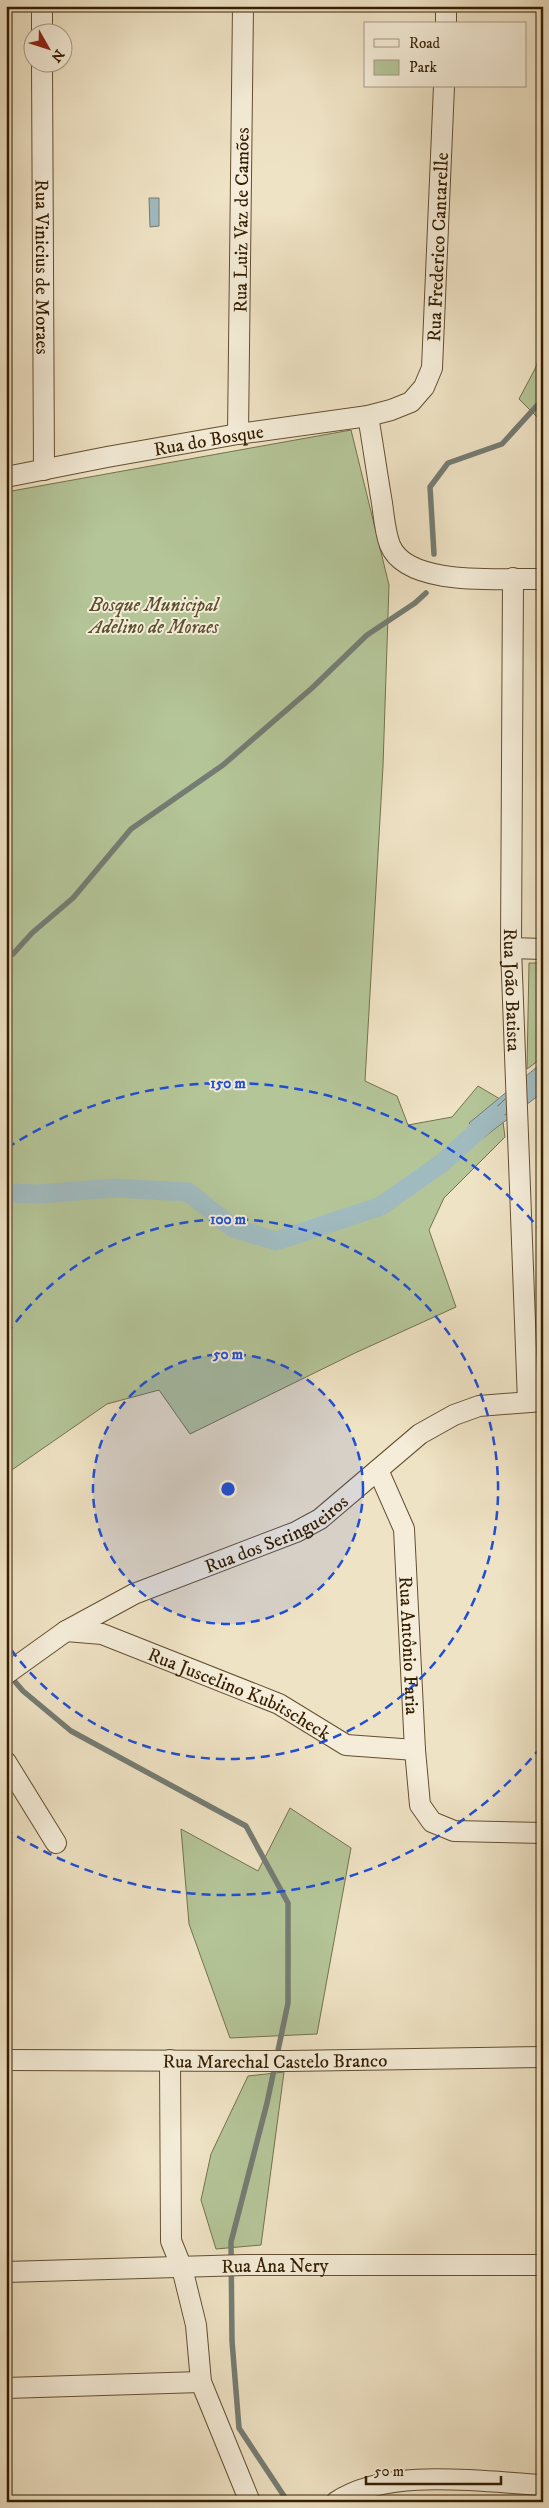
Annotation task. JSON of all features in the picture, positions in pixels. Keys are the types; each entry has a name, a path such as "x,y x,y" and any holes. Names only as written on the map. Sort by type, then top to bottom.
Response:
{"street":[{"path":"42,6 42,22"},
{"name":"Rua Luiz Vaz de Camões","path":"238,434 243,6"},
{"path":"446,6 446,22"},
{"name":"Rua Vinicius de Moraes","path":"42,72 44,470"},
{"name":"Rua Frederico Cantarelle","path":"411,402 424,387 432,368 444,88"},
{"name":"Rua do Bosque","path":"6,477 238,434 368,416 411,402"},
{"path":"368,416 385,525 390,546 401,562 415,570 445,576 543,579"},
{"name":"Rua João Batista","path":"513,578 512,948 515,1081 535,1402"},
{"path":"512,948 543,949"},
{"name":"Rua dos Seringueiros","path":"6,1674 66,1631 134,1594 296,1532 320,1519 420,1434 454,1415 479,1406 535,1402"},
{"name":"Rua Antônio Faria","path":"378,1470 404,1530 415,1750 420,1805 432,1822 454,1831 543,1833"},
{"name":"Rua Juscelino Kubitscheck","path":"66,1631 102,1634 279,1704 346,1745 415,1750"},
{"path":"6,1762 56,1843"},
{"name":"Rua Marechal Castelo Branco","path":"6,2060 264,2061 543,2058"},
{"path":"170,2060 171,2241 182,2268 196,2325 201,2382 250,2502"},
{"name":"Rua Ana Nery","path":"6,2272 245,2265 543,2265"},
{"path":"6,2388 201,2382"},
{"path":"336,2502 350,2492 370,2486 417,2480 543,2485"}],"green space":[{"path":"543,317 543,411 538,418 519,399 536,367 540,352"},
{"name":"Bosque Municipal Adelino de Moraes","path":"351,430 389,585 383,766 365,1081 397,1096 408,1125 452,1117 478,1086 500,1099 505,1137 444,1198 429,1230 456,1307 355,1353 190,1434 159,1390 107,1404 6,1474 6,492"},
{"path":"529,963 543,963 543,1057 527,1069"},
{"path":"290,1808 351,1848 317,2034 230,2038 189,1924 181,1829 258,1871"},
{"path":"284,2072 261,2245 216,2249 201,2200 211,2154 248,2076"}],"water":[{"path":"149,198 159,198 159,226 150,227"},
{"path":"543,1062 543,1092 483,1138 469,1123"}],"waterway":[{"path":"434,554 430,487 448,463 502,444 543,399"},
{"path":"6,957 13,954 32,933 73,898 131,829 223,765 312,688 367,635 415,603 426,593"},
{"path":"6,1193 39,1194 115,1188 188,1192 233,1228 276,1241 381,1206 442,1163 495,1115"},
{"path":"10,1676 23,1691 71,1731 246,1826 288,1903 288,2003 267,2103 231,2242 232,2341 239,2428 288,2502"}]}
